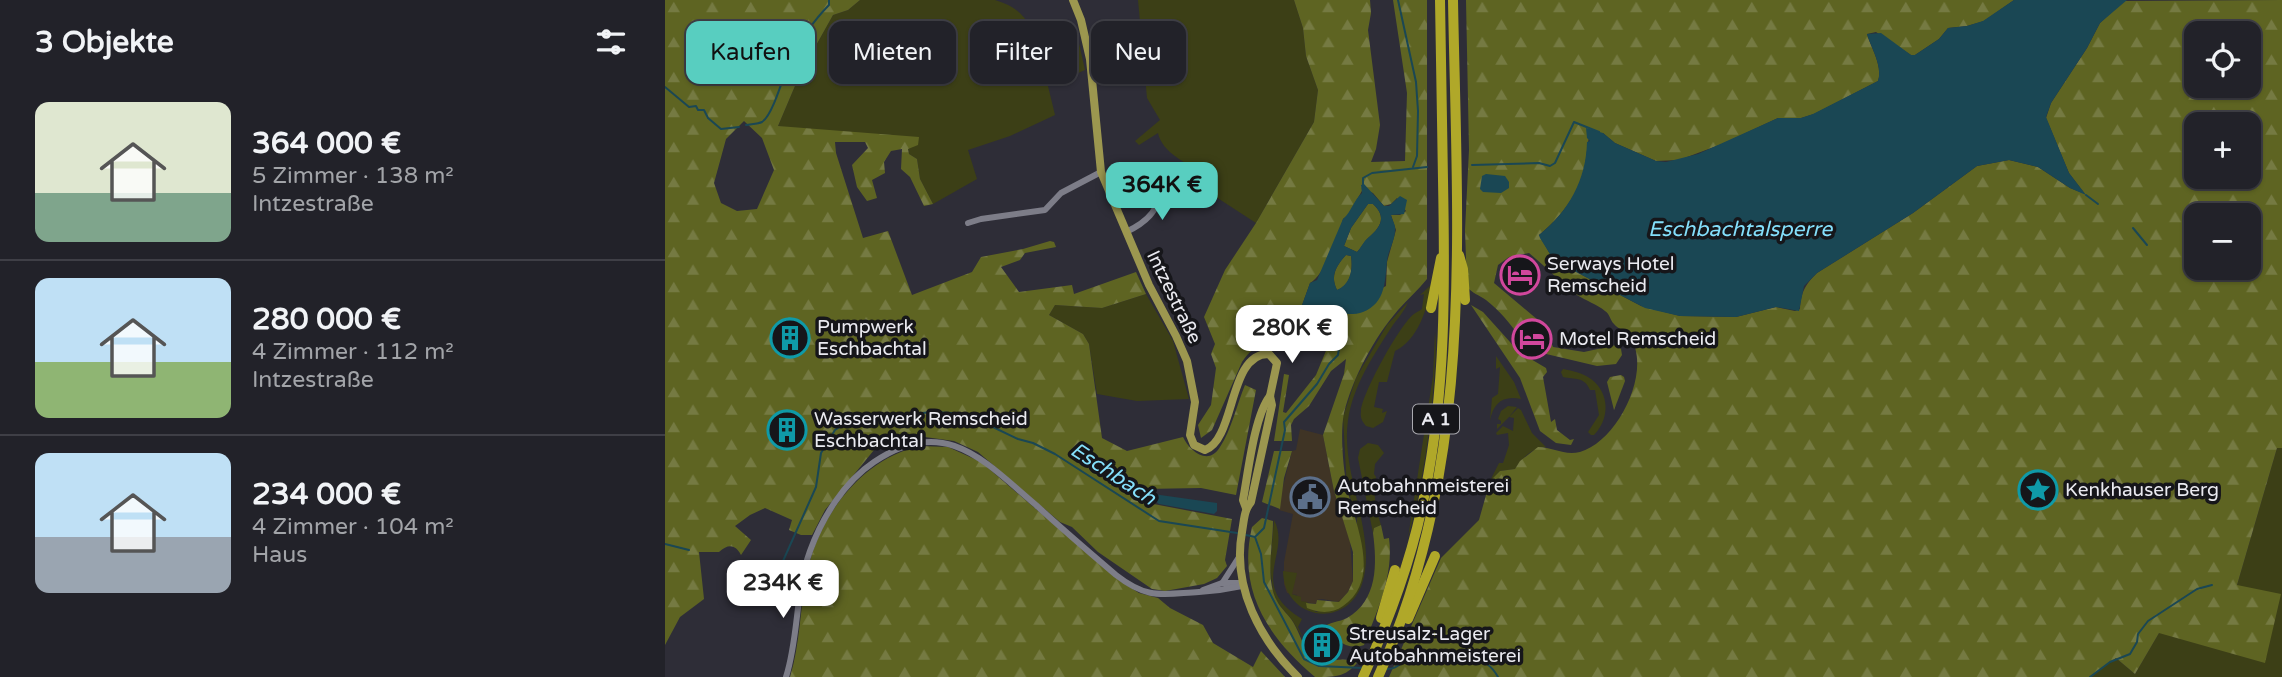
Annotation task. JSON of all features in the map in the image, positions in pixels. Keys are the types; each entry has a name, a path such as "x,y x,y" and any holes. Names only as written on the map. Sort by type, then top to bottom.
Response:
{"highway":[{"name":"A 1","path":"1363,677 1409,556 1426,491 1432,450 1441,357 1444,244 1440,0"},
{"name":"A 1","path":"1377,677 1395,636 1428,533 1450,412 1456,242 1454,0"},
{"path":"1456,242 1463,269 1465,300"},
{"path":"1431,308 1444,244"},
{"path":"1395,636 1405,626 1435,556"},
{"path":"1382,632 1380,619 1395,570"}],"main road":[{"name":"Intzestraße","path":"1073,0 1081,20 1091,70 1101,172 1156,299 1187,361 1195,406 1189,435 1194,445 1205,450 1217,441 1241,379 1257,356 1269,354 1276,360 1277,367 1270,396 1272,405 1251,502 1246,508 1239,557"},
{"path":"1239,557 1242,585 1265,636 1298,677"}],"street":[{"path":"968,223 1045,210 1061,193 1101,172"},
{"path":"1126,232 1146,221 1160,197 1158,189"},
{"path":"786,677 804,569 822,524 841,496 864,470 890,453 914,444 946,443 977,456 1117,575 1148,593 1165,595 1242,585"},
{"path":"1222,583 1239,557"},
{"path":"1198,592 1222,583 1242,585"}],"shaded area":[{"name":"Autobahnmeisterei Remscheid","path":"1300,429 1323,435 1334,491 1350,541 1353,581 1339,602 1322,599 1317,600 1316,604 1300,601 1297,595 1287,593 1284,584 1284,562 1293,514 1279,510 1279,502"}],"green space":[{"path":"665,0 860,0 848,10 833,15 815,47 815,21 686,21 686,84 796,84 778,126 919,137 918,145 908,149 909,154 917,159 920,179 933,204 924,206 910,177 901,169 902,149 891,151 884,162 885,173 872,180 877,198 867,201 857,187 852,165 868,148 865,142 835,142 836,153 863,238 888,231 912,295 972,272 981,257 1050,241 1054,242 1056,247 1025,253 1020,260 1001,267 1019,292 1072,285 1074,294 1136,272 1146,294 1102,308 1055,305 1049,315 1083,334 1089,344 1102,438 1127,451 1183,437 1194,451 1210,456 1224,441 1245,385 1256,390 1236,495 1201,488 1143,489 1143,502 1232,519 1225,560 1227,566 1217,578 1204,584 1165,591 1152,589 1098,552 1072,527 1060,522 978,452 954,441 925,437 874,450 825,510 812,535 801,535 789,530 792,520 765,508 735,526 751,540 741,555 731,546 719,552 699,552 704,599 680,617 665,645","holes":["744,121 762,138 774,170 757,209 737,211 721,203 714,183 726,139"]},
{"path":"860,0 995,0 1013,8 1026,21 970,21 970,84 1053,84 1048,86 1055,115 1010,136 968,150 977,179 933,204 920,179 917,159 909,154 908,149 778,126 796,84 815,84 815,47 829,22 829,84 956,84 956,21 830,21 833,15 848,10"},
{"path":"1138,0 1294,0 1303,28 1306,56 1318,90 1314,122 1256,223 1199,186 1205,174 1170,152 1158,133 1139,145 1135,141 1160,120 1147,98 1146,84 1186,84 1186,21 1140,21"},
{"path":"1294,0 1370,0 1368,30 1380,125 1371,162 1405,161 1407,93 1393,0 1427,0 1427,279 1381,333 1365,358 1348,399 1343,421 1343,460 1363,550 1364,566 1355,594 1339,609 1325,612 1307,608 1306,603 1316,604 1317,600 1339,602 1353,581 1353,552 1334,491 1323,435 1344,374 1346,359 1331,371 1309,406 1294,419 1291,425 1292,441 1274,441 1284,374 1289,375 1283,412 1286,413 1316,375 1335,329 1317,325 1287,329 1284,323 1278,321 1268,346 1253,350 1242,362 1212,430 1201,438 1198,425 1211,405 1216,368 1211,354 1215,344 1204,317 1225,270 1256,223 1314,122 1318,90 1306,56 1303,28","holes":["1363,189 1373,193 1384,206 1397,198 1406,211 1400,215 1391,215 1396,230 1387,262 1386,286 1336,311 1301,308 1310,283 1321,272 1330,254 1343,219"]},
{"path":"1466,0 2014,0 1984,21 1948,28 1939,39 1915,55 1876,32 1867,34 1878,63 1878,81 1814,114 1801,118 1778,118 1679,160 1656,161 1615,143 1603,133 1589,138 1579,186 1562,212 1539,235 1550,254 1561,264 1641,306 1680,316 1736,317 1776,307 1795,311 1800,309 1804,289 1817,273 1913,213 1977,166 2009,160 2038,167 2070,188 2085,194 2069,173 2046,118 2051,103 2100,23 2124,1 2282,0 2282,448 2277,448 2237,585 2281,594 2265,663 2159,633 2135,674 2116,658 2090,677 1389,677 1441,558 1479,520 1490,481 1500,471 1515,469 1520,461 1538,447 1574,453 1594,446 1618,420 1634,386 1636,351 1630,337 1616,326 1607,312 1577,295 1529,253 1509,257 1498,265 1494,283 1538,320 1524,337 1520,338 1496,308 1467,287 1465,230 1469,150"},
{"path":"1078,39 1085,70 1077,73"},
{"path":"1368,204 1373,204 1380,213 1381,222 1357,252 1344,246 1351,228"},
{"path":"1346,255 1351,256 1350,276 1342,288 1337,290 1335,271"},
{"path":"1431,285 1421,323 1410,339 1395,351 1387,382 1379,382 1374,407 1383,409 1382,413 1387,411 1383,422 1373,428 1366,426 1361,413 1368,390 1400,331 1414,314 1422,309 1424,294 1420,295"},
{"path":"1146,294 1173,341 1189,399 1137,401 1097,394 1089,344 1083,334 1049,315 1055,305 1102,308"},
{"path":"1408,302 1365,372 1354,395 1348,420 1349,462 1365,546 1366,565 1362,584 1354,599 1343,608 1330,613 1317,613 1304,609 1286,588 1283,571 1297,573 1292,594 1301,597 1301,601 1307,602 1316,612 1355,594 1357,518 1347,488 1343,417 1356,378 1387,325"},
{"path":"1471,305 1483,312 1519,352 1546,368 1547,372 1543,377 1551,422 1555,419 1557,430 1570,440 1574,439 1571,445 1556,443 1540,431 1520,378"},
{"path":"1435,332 1435,363 1428,441 1408,538 1433,376"},
{"path":"1548,341 1553,347 1584,352 1616,345 1621,349 1622,355 1616,364 1597,366 1542,353"},
{"path":"1496,356 1514,382 1521,399 1504,399 1496,405 1490,421 1492,398 1498,394 1500,367 1496,369"},
{"path":"1563,369 1588,377 1602,391 1605,414 1594,435 1588,432 1599,415 1595,390 1590,390 1579,379 1563,377"},
{"path":"1621,375 1625,381 1614,410 1607,382 1610,377"},
{"path":"1508,406 1517,407 1497,429 1497,424 1501,424 1498,419 1501,411"},
{"path":"1518,408 1521,410 1532,433 1546,447 1532,451 1515,469 1500,471 1490,481 1499,463 1503,463 1509,445 1508,433 1496,433 1503,426 1513,431 1514,418 1509,417"},
{"path":"1368,443 1378,445 1384,453 1375,464 1375,500 1381,525 1374,528 1373,533 1358,458 1360,449"},
{"path":"920,446 948,447 981,462 1120,581 1139,593 1158,598 1170,608 1203,625 1213,643 1253,667 1261,651 1285,677 790,677 806,577 820,534 831,513 860,478 878,464 898,453"},
{"path":"2277,448 2282,448 2282,677 2090,677 2116,658 2135,674 2159,633 2237,585"},
{"path":"1274,451 1292,451 1284,478 1280,509 1262,502"},
{"path":"1262,518 1273,521 1270,573 1277,601 1312,655 1326,661 1345,660 1357,663 1344,674 1315,677 1283,646 1260,611 1249,572 1248,550 1252,527"},
{"path":"1274,520 1278,545 1273,581 1285,606 1302,619 1298,627 1304,640 1277,602 1273,591 1270,567"},
{"path":"1381,525 1384,539 1389,538 1387,580 1364,645 1347,645 1323,628 1347,618 1365,601 1375,569 1374,528"}],"water":[{"name":"Eschbachtalsperre","path":"2014,0 2127,0 2100,23 2051,103 2046,117 2069,173 2086,195 2038,167 2009,160 1977,166 1913,213 1817,273 1804,286 1799,311 1776,307 1736,317 1680,316 1645,308 1561,264 1550,254 1540,238 1539,235 1559,216 1574,194 1583,169 1587,142 1590,141 1586,128 1603,133 1615,143 1656,161 1666,162 1698,154 1778,118 1801,118 1813,114 1878,81 1878,63 1867,34 1881,33 1911,55 1915,55 1939,39 1948,28 1983,21"},
{"path":"1482,176 1505,176 1509,188 1501,193 1483,192 1480,189"},
{"path":"1364,184 1384,206 1389,206 1400,196 1407,200 1404,214 1391,215 1395,234 1380,297 1371,308 1357,314 1304,312 1301,308 1310,283 1317,280 1343,219 1362,193 1361,185","holes":["1368,204 1373,204 1380,213 1381,222 1357,252 1344,246 1351,228","1346,255 1351,256 1350,276 1337,290 1335,271"]},
{"path":"1153,494 1217,503 1217,511 1214,514 1159,504 1153,499"}],"waterway":[{"path":"746,125 760,123 766,118 792,55 806,32 829,5 829,0"},
{"path":"1398,0 1416,82 1417,156 1413,167"},
{"path":"665,87 689,107 696,106 698,110 704,110 708,118 721,129 739,127"},
{"name":"Eschbach","path":"1472,165 1539,163 1550,166 1555,163 1574,122 1599,132"},
{"name":"Eschbach","path":"1363,186 1363,178 1372,173 1427,167"},
{"path":"2086,195 2098,204"},
{"path":"2133,228 2147,245"},
{"name":"Eschbach","path":"1246,535 1255,537 1264,528 1285,430 1284,422 1338,355 1344,312"},
{"name":"Eschbach","path":"771,588 816,487 821,453 835,430 848,421 932,412 972,417 1055,454 1159,521 1237,533"},
{"path":"1255,537 1261,554 1264,582 1304,659 1319,666 1363,668"},
{"path":"665,544 689,550"},
{"path":"2090,677 2110,662 2130,654 2138,634 2148,621 2197,589 2212,585"},
{"path":"1386,669 1396,667 1413,656 1457,655 1485,662 1498,677"}],"place":[{"name":"Serways Hotel Remscheid","path":"1520,275"},
{"name":"Pumpwerk Eschbachtal","path":"790,338"},
{"name":"Motel Remscheid","path":"1532,339"},
{"name":"Wasserwerk Remscheid Eschbachtal","path":"787,430"},
{"name":"Kenkhauser Berg","path":"2038,490"},
{"name":"Autobahnmeisterei Remscheid","path":"1310,497"},
{"name":"Streusalz-Lager Autobahnmeisterei","path":"1322,645"}]}
